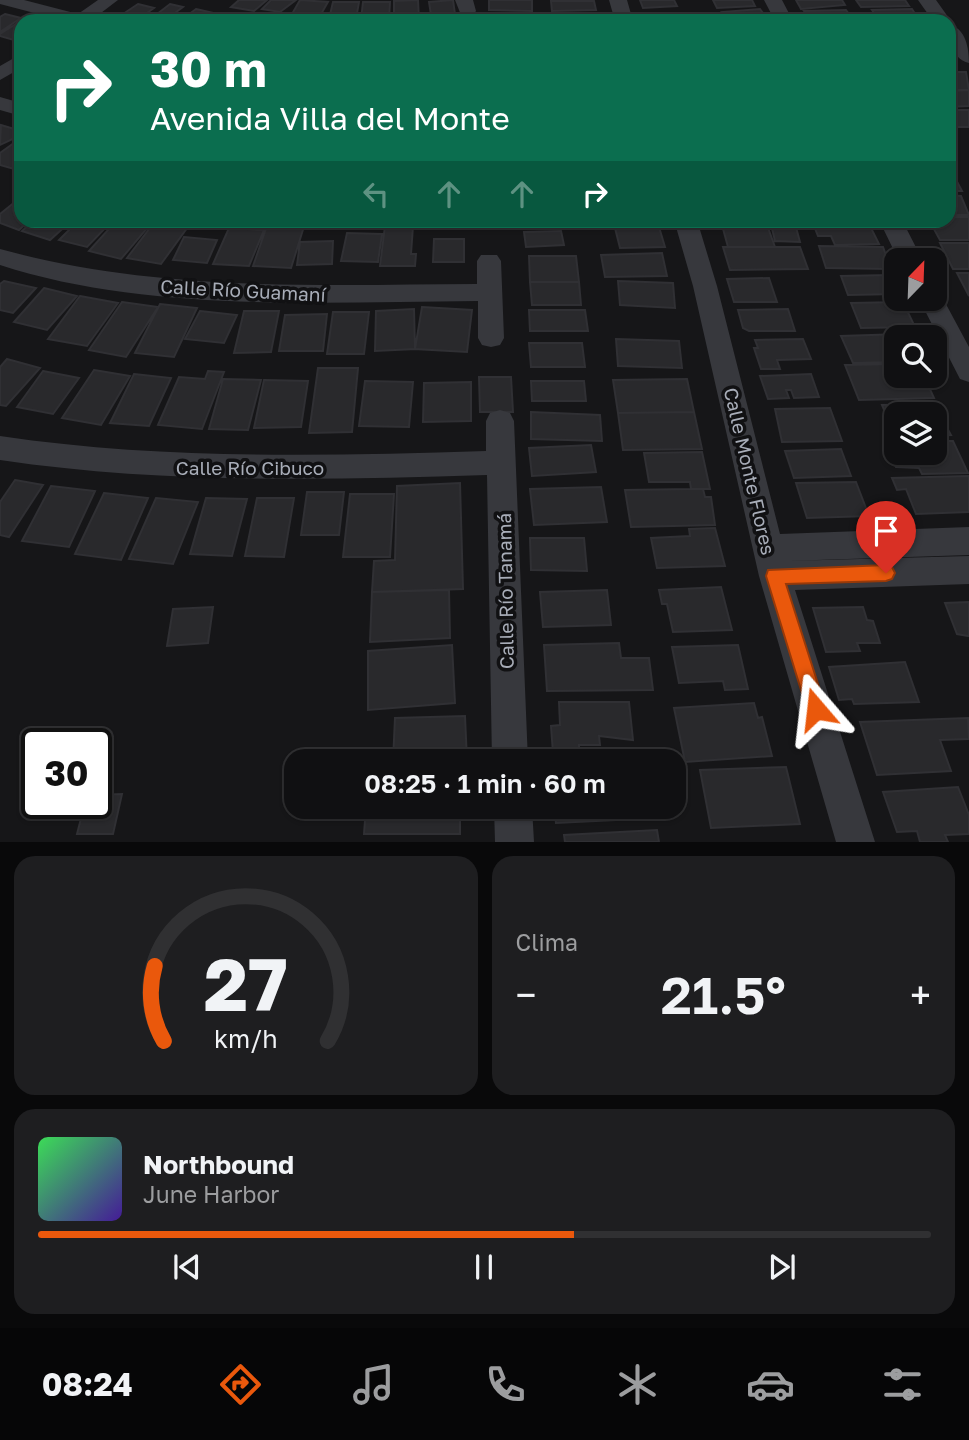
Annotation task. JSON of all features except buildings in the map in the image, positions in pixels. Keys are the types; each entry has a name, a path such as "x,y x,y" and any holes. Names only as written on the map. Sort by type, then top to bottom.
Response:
{"street":[{"path":"4,0 56,14"},
{"path":"91,14 109,0"},
{"path":"956,40 969,57"},
{"name":"Calle Monte Flores","path":"687,228 705,286 771,562 856,842"},
{"path":"894,228 904,248"},
{"name":"Calle Río Guamaní","path":"0,257 60,274 264,294 488,292"},
{"path":"489,261 491,338"},
{"path":"938,312 969,372"},
{"name":"Calle Río Tanamá","path":"500,421 510,749"},
{"name":"Calle Río Cibuco","path":"0,448 47,456 169,468 264,469 502,463"},
{"path":"771,562 969,541"},
{"path":"771,562 969,570"},
{"path":"514,819 515,842"}],"route":[{"path":"816,709 775,576 886,573"}]}
